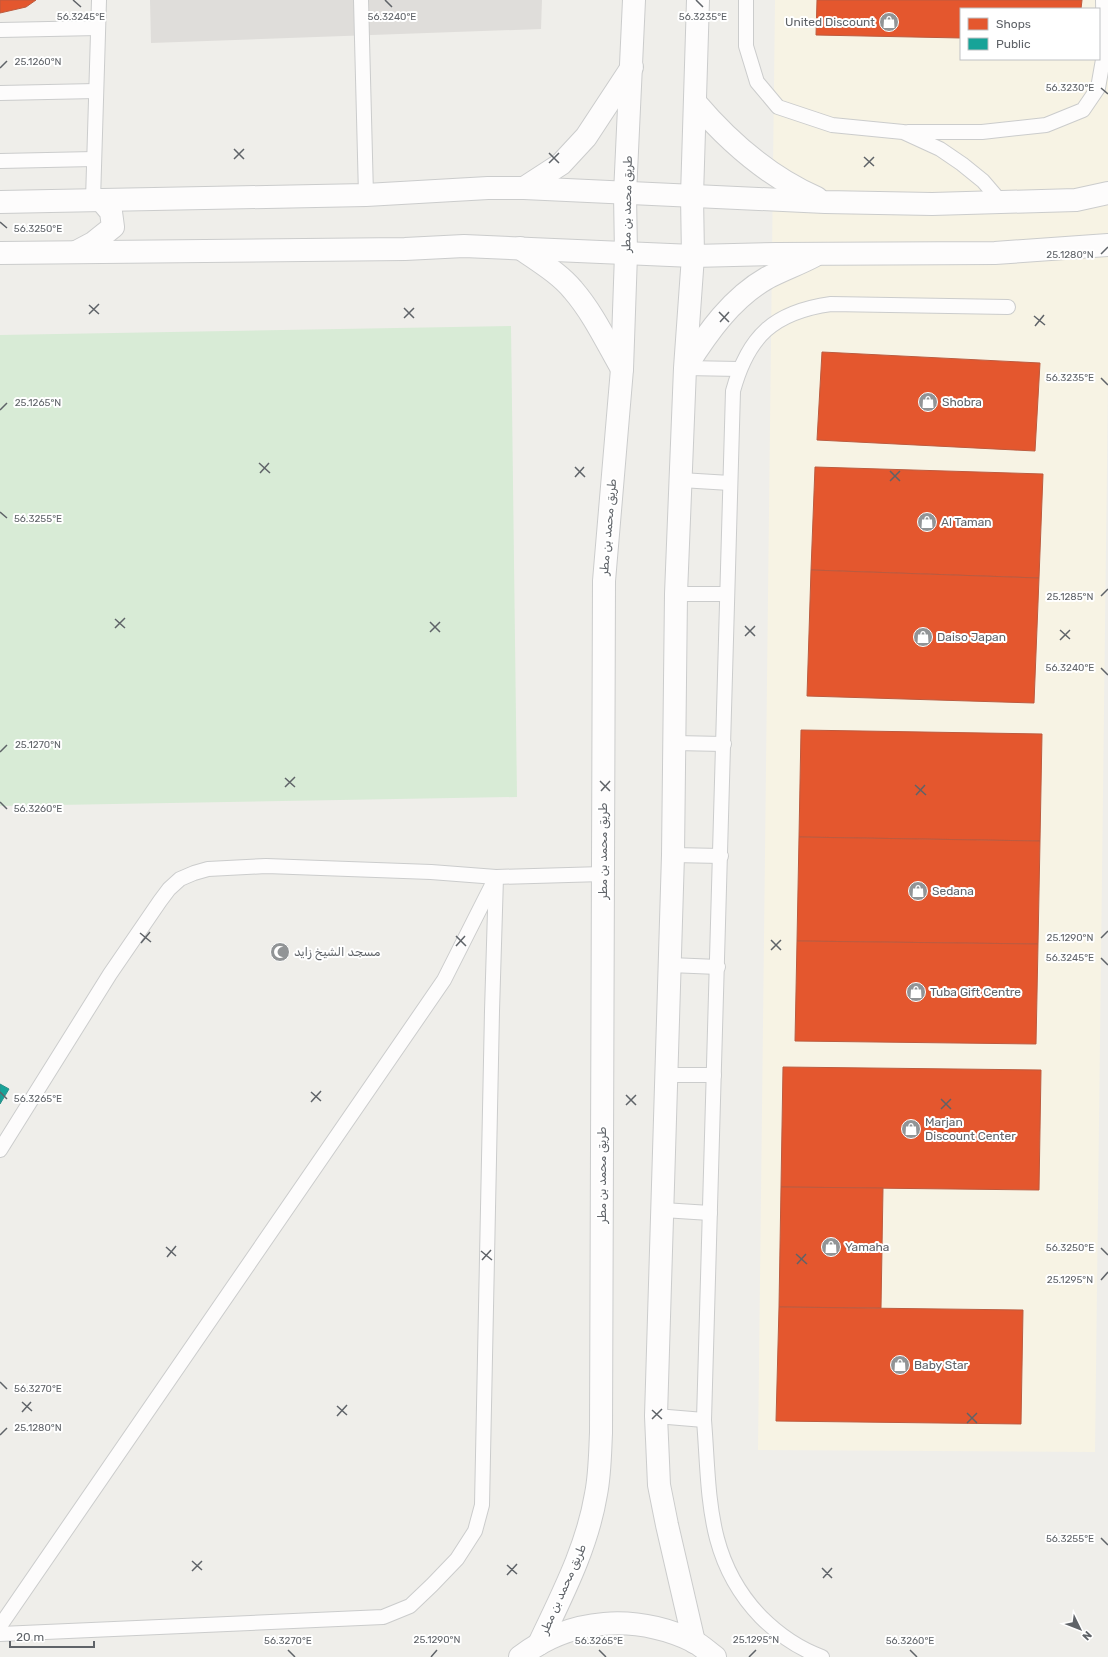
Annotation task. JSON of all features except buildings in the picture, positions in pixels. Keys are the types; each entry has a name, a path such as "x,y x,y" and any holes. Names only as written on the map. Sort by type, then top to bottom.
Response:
{"street":[{"name":"طريق محمد بن مطر","path":"539,1644 583,1549 597,1493 601,1425 604,582 622,369 626,254 626,194 634,0"},
{"path":"694,1642 659,1485 656,1416 668,1075 675,743 676,594 685,368 693,256 692,196 698,0"},
{"path":"524,188 561,164 586,137 632,66"},
{"path":"695,102 718,128 742,151 784,182 825,202"},
{"path":"0,202 366,195 488,188 524,188 626,194 825,202 932,204 1076,200 1108,193"},
{"path":"75,252 93,243 113,227 111,212 97,200"},
{"path":"0,254 405,249 464,246 693,256 821,253 996,253 1108,245"},
{"path":"520,248 551,270 573,290 589,312 622,369"},
{"path":"685,368 708,333 730,308 749,291 766,278 821,253"},
{"path":"520,1657 539,1644 568,1631 600,1624 639,1624 664,1630 694,1642 716,1657"}],"lane":[{"path":"97,200 94,159 99,0"},
{"path":"361,0 366,195"},
{"path":"746,0 746,46 748,53 757,82 778,107 832,125 903,132 982,132 1046,125 1083,110 1098,88 1104,54 1103,0"},
{"path":"0,30 98,28"},
{"path":"0,93 96,91"},
{"path":"903,132 940,149 962,164 983,181 1001,202"},
{"path":"0,161 94,159"},
{"path":"822,1657 790,1641 768,1624 751,1607 737,1588 726,1567 718,1544 713,1522 704,1420 724,744 731,410 733,391 739,369 746,355 758,338 773,324 791,314 811,307 831,304 1008,307"},
{"path":"685,368 739,369"},
{"path":"681,480 730,483"},
{"path":"676,594 727,594"},
{"path":"675,743 724,744"},
{"path":"673,855 721,856"},
{"path":"0,1150 114,968 160,901 169,889 180,879 194,873 208,870 266,866 431,872 496,877 603,874"},
{"path":"0,1626 444,980 496,877"},
{"path":"0,1634 383,1617 410,1606 457,1559 475,1531 482,1505 496,877"},
{"path":"670,965 718,967"},
{"path":"668,1075 714,1075"},
{"path":"663,1210 710,1213"},
{"path":"656,1416 704,1420"}],"shaded area":[{"path":"150,0 542,0 541,29 151,43"},
{"path":"775,0 1108,0 1108,382 1095,1452 758,1450"}],"green space":[{"path":"511,326 517,797 0,806 0,335"}],"place":[{"name":"United Discount","path":"889,22"},
{"name":"Shobra","path":"928,402"},
{"name":"Al Taman","path":"927,522"},
{"name":"Daiso Japan","path":"923,637"},
{"name":"Sedana","path":"918,891"},
{"name":"مسجد الشيخ زايد","path":"280,952"},
{"name":"Tuba Gift Centre","path":"916,992"},
{"name":"Marjan Discount Center","path":"911,1129"},
{"name":"Yamaha","path":"831,1247"},
{"name":"Baby Star","path":"900,1365"}]}
